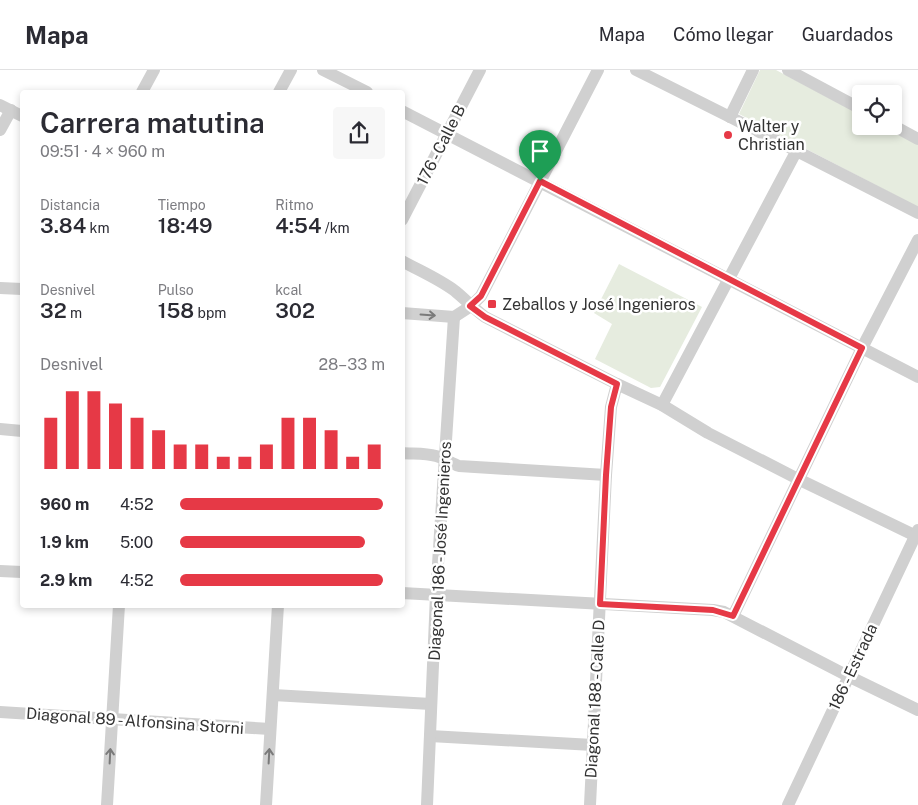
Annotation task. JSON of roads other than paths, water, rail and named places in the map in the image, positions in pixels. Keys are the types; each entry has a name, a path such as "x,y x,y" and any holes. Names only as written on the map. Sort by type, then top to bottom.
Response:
{"street":[{"path":"143,90 154,70"},
{"path":"280,90 291,70"},
{"path":"323,70 363,90"},
{"name":"176 - Calle B","path":"405,214 480,70"},
{"path":"405,313 454,317 481,296 598,70"},
{"path":"636,70 918,213"},
{"path":"730,116 753,70"},
{"path":"788,70 852,104"},
{"path":"0,130 11,110"},
{"path":"405,113 918,377"},
{"path":"902,130 918,139"},
{"path":"662,406 797,150"},
{"path":"733,616 862,348 918,240"},
{"path":"405,263 449,287 485,317 662,406 708,433 798,479 917,534"},
{"path":"0,288 20,289"},
{"name":"Diagonal 186 - José Ingenieros","path":"427,805 436,595 454,317"},
{"name":"Diagonal 188 - Calle D","path":"590,805 606,475 611,407 617,384"},
{"path":"0,429 20,430"},
{"path":"405,453 431,455 459,466 606,475"},
{"name":"186 - Estrada","path":"788,805 917,534"},
{"path":"0,571 20,572"},
{"path":"405,593 713,610 733,616 918,710"},
{"path":"107,805 119,608"},
{"path":"266,805 278,608"},
{"path":"273,695 431,704"},
{"name":"Diagonal 89 - Alfonsina Storni","path":"0,712 270,730"},
{"path":"430,736 593,745"}],"place":[{"name":"Walter y Christian","path":"728,135"},
{"name":"Zeballos y José Ingenieros","path":"492,304"}]}
